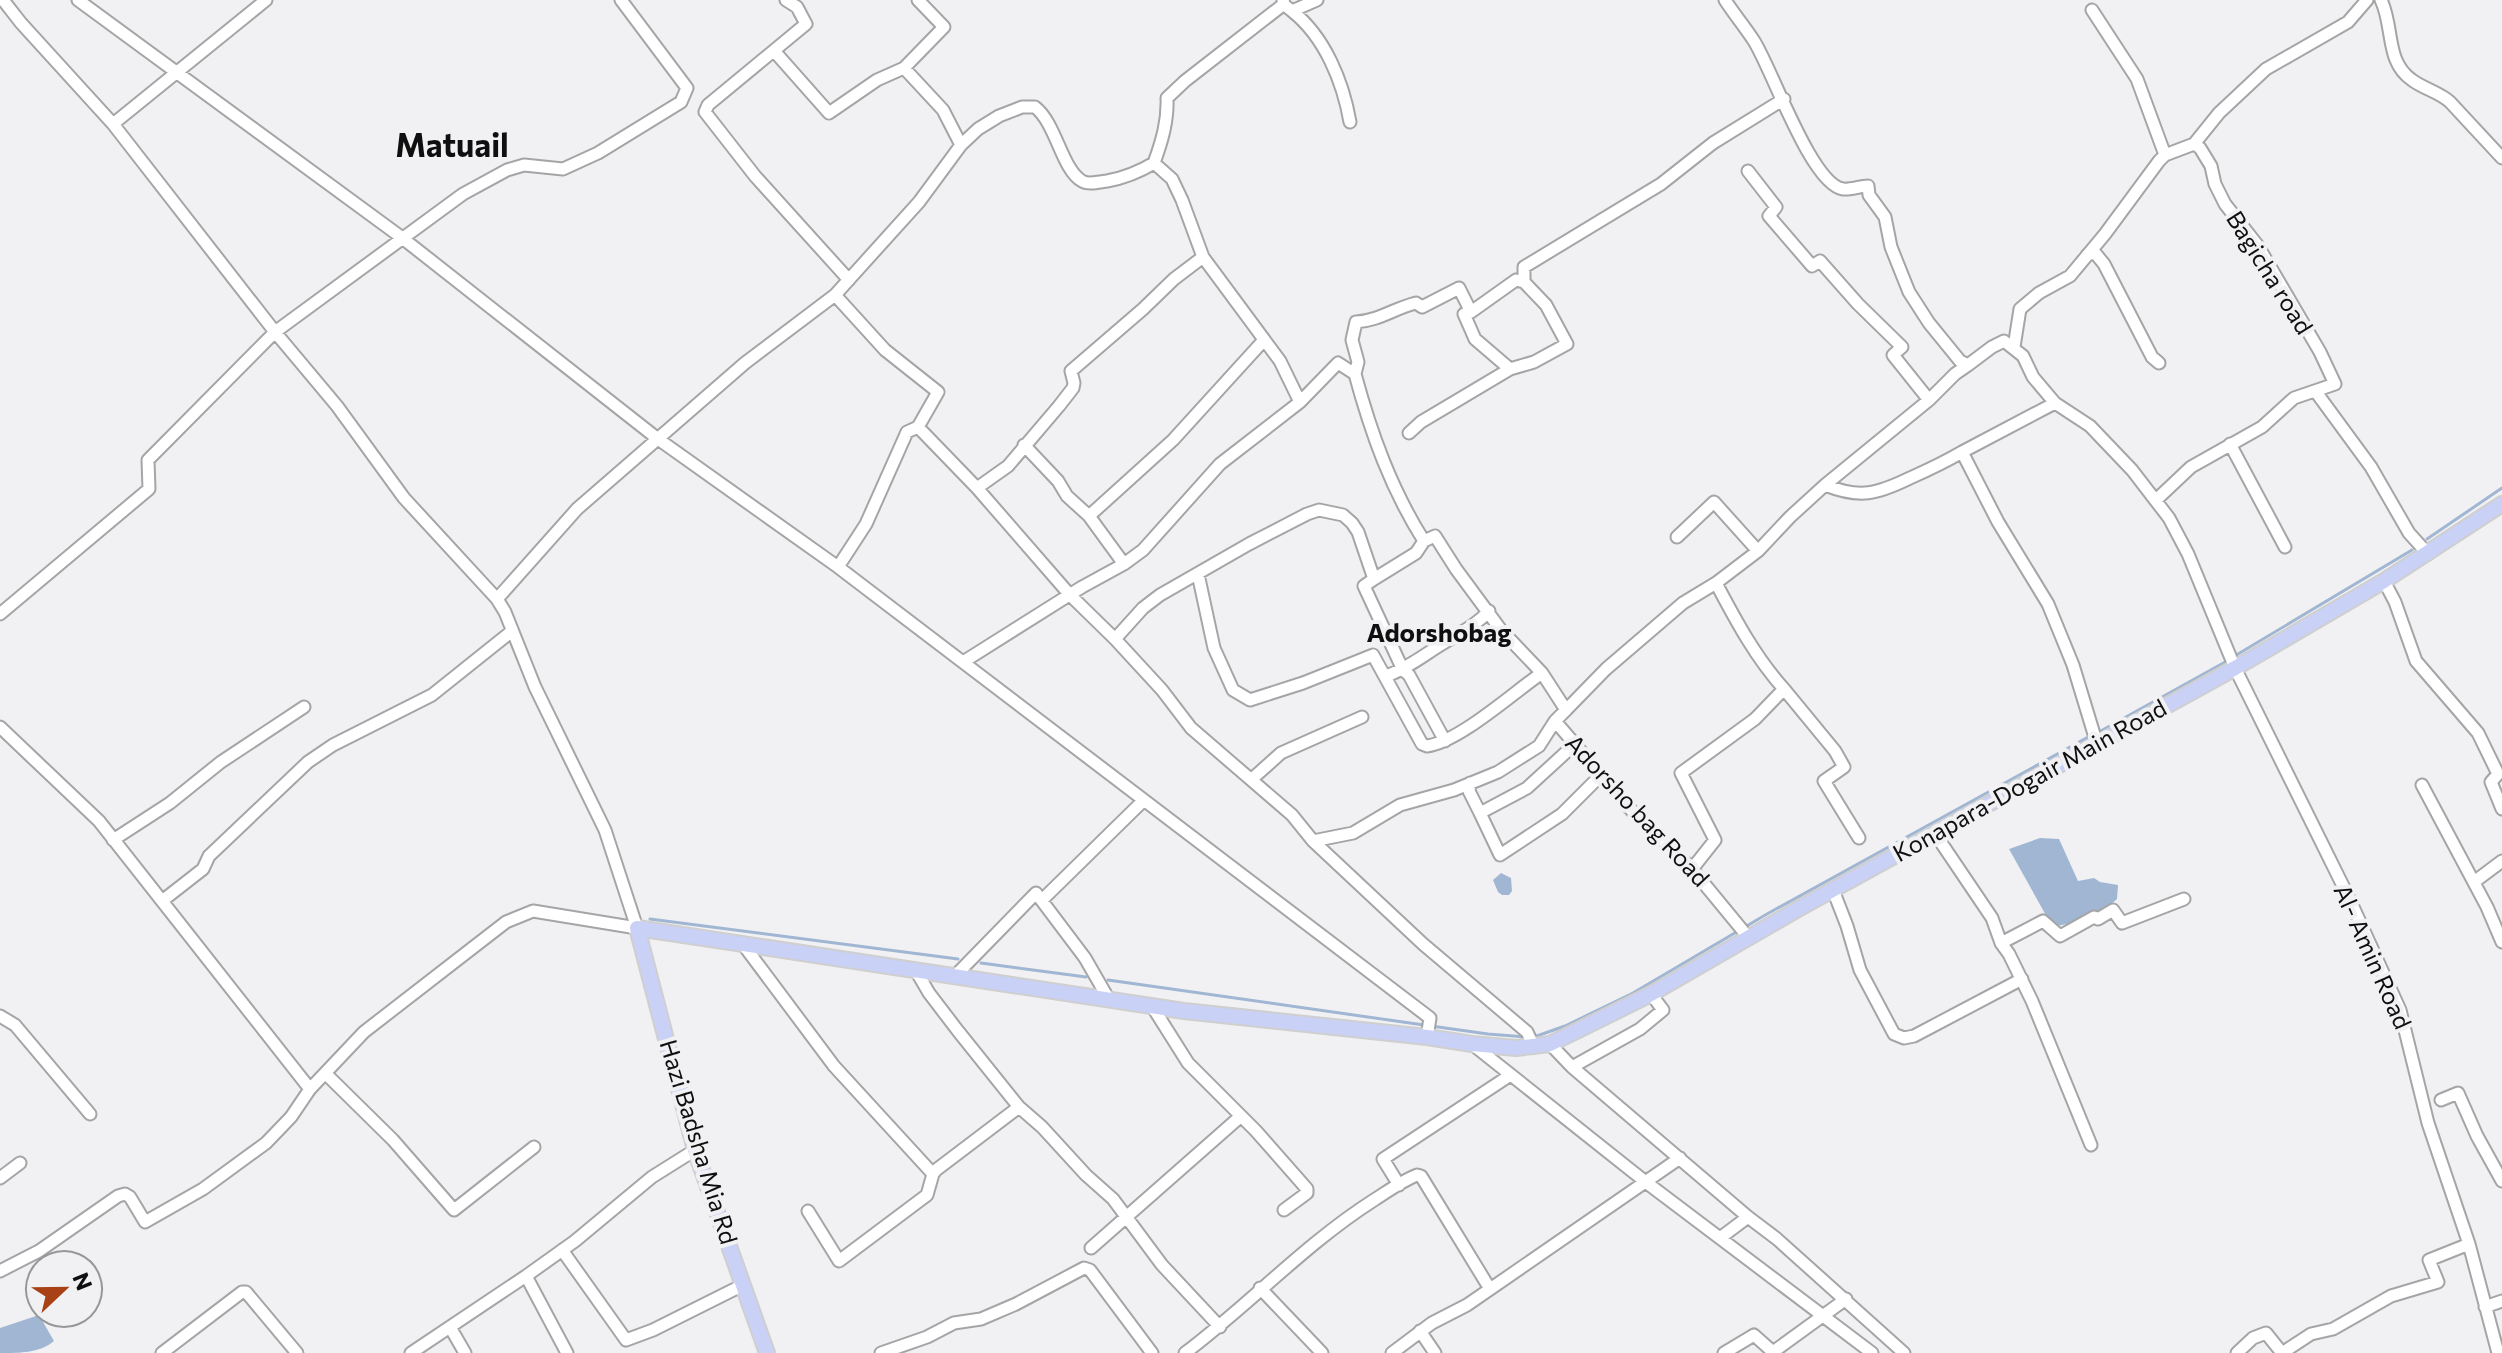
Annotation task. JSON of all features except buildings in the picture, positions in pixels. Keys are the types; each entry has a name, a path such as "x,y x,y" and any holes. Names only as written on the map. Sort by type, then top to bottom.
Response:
{"main road":[{"name":"Konapara-Dogair Main Road","path":"637,928 1152,1006 1428,1034 1472,1044 1531,1040 1550,1044 1651,994 1743,931 1833,890 2235,668 2384,581 2502,505"},
{"name":"Hazi Badsha Mia Rd","path":"637,928 695,1150 767,1353"}],"street":[{"path":"0,1271 39,1251 110,1201 125,1194 145,1222 214,1182 266,1143 291,1117 310,1089 364,1032 490,933 520,915 533,911 637,928 605,830 535,687 497,599 404,498 337,406 275,332 113,124 3,0"},
{"path":"78,0 401,237 658,439 838,567 1430,1018 1428,1034"},
{"path":"113,124 266,0"},
{"path":"0,614 149,489 148,460 275,332 401,237 463,194 507,170 524,165 563,169 598,153 681,102 687,88 621,0"},
{"path":"786,0 801,4 806,24 708,105 705,112 755,176 849,280"},
{"path":"775,52 829,113 877,80 904,68 944,27 918,0"},
{"path":"497,599 577,509 745,363 835,295 919,202 961,145 978,129 1022,107 1035,107 1044,114 1072,171 1082,182 1120,179 1140,172 1154,163 1165,132 1167,98 1286,5 1317,0"},
{"path":"1725,0 1755,42 1784,99 1802,145 1832,182 1843,189 1868,186 1869,195 1885,217 1891,247 1909,292 1929,323 1960,361 1968,365"},
{"path":"1566,710 1606,669 1683,603 1758,551 1825,485 1929,400 1955,374 2004,341 2014,347 2020,309 2039,293 2070,276 2165,155 2194,144 2219,113 2266,69 2348,22 2367,0"},
{"path":"2381,0 2386,10 2396,63 2411,80 2450,102 2502,158"},
{"path":"1286,5 1318,41 1334,67 1350,122"},
{"path":"2092,10 2137,79 2165,155"},
{"path":"904,68 943,110 961,145"},
{"path":"1524,282 1524,267 1648,192 1713,143 1784,99"},
{"name":"Bagicha road","path":"2194,144 2211,166 2215,184 2225,204 2258,246 2335,381 2333,385 2316,392"},
{"path":"1154,163 1172,179 1203,257 1280,361 1300,402"},
{"path":"1748,171 1776,207 1769,216 1779,231 1812,266 1820,261 1902,347 1893,355 1929,400"},
{"path":"2087,255 2095,253 2104,264 2152,357 2159,363"},
{"path":"977,488 1008,466 1073,388 1071,371 1203,257"},
{"path":"1409,433 1421,422 1510,369 1534,362 1567,344 1546,305 1524,282 1516,280 1464,314 1475,339 1510,369"},
{"name":"Adorsho bag Road","path":"1471,312 1459,288 1422,307 1416,303 1403,306 1395,313 1356,322 1352,340 1358,362 1355,374 1382,458 1406,512 1424,541 1435,536 1501,630 1542,673 1566,710 1555,721 1633,812 1692,869 1743,931"},
{"path":"835,295 885,350 938,392 918,427 907,432 866,524 838,567"},
{"path":"1089,516 1173,440 1264,340"},
{"name":"Al- Amin Road","path":"2014,347 2055,403 2090,426 2132,470 2156,500 2188,554 2235,668 2349,898 2400,1010 2428,1123 2469,1244 2498,1353"},
{"path":"963,662 1124,564 1158,535 1220,464 1300,402 1338,363 1355,374"},
{"path":"2156,500 2191,467 2262,427 2294,398 2316,392 2371,467 2409,533 2428,554"},
{"path":"1825,485 1854,494 1872,494 1890,489 2055,403"},
{"path":"918,427 977,488 1070,595 1162,690 1191,728 1292,815 1313,841 1531,1040"},
{"path":"2230,444 2285,547"},
{"path":"1024,445 1044,464 1067,496 1089,516 1124,564"},
{"path":"1962,452 1998,522 2048,604 2073,665 2097,744"},
{"path":"1677,537 1714,502 1758,551"},
{"path":"1115,639 1152,601 1249,544 1319,510 1343,515 1352,523 1374,579"},
{"path":"1424,541 1416,553 1364,586 1403,670 1445,741"},
{"path":"1198,574 1214,648 1233,690 1250,700 1373,655 1422,744 1433,746 1514,696 1542,673"},
{"path":"2384,581 2395,602 2416,661 2478,733 2500,774 2491,782 2502,809"},
{"path":"1716,583 1736,621 1772,676 1835,751 1844,767 1824,781 1859,838"},
{"path":"1386,676 1403,670 1476,625 1489,611"},
{"path":"162,901 203,869 209,856 308,762 333,745 432,695 512,631"},
{"path":"1692,869 1715,840 1681,773 1755,719 1784,689"},
{"path":"113,840 304,707"},
{"path":"1252,779 1281,753 1362,717"},
{"path":"1313,841 1353,833 1400,805 1498,772 1539,746 1555,721"},
{"path":"0,727 79,801 113,840 310,1089"},
{"path":"1480,813 1527,788 1575,744"},
{"path":"1470,783 1469,791 1500,855 1562,814 1601,775"},
{"path":"2422,785 2502,942"},
{"path":"1042,900 1144,800"},
{"path":"1940,832 1942,844 1992,918 2001,943 2022,979 2091,1145"},
{"path":"2474,882 2502,861"},
{"path":"1833,890 1860,970 1894,1034 1904,1038 1914,1036 2022,979"},
{"path":"954,977 1036,893 1085,958 1108,998"},
{"path":"2001,943 2043,921 2060,936 2113,910 2122,923 2184,899"},
{"path":"742,942 834,1066 933,1174"},
{"path":"915,969 948,1018 1019,1107 1113,1199 1162,1265 1220,1327"},
{"path":"1572,1067 1640,1029 1663,1010 1651,994"},
{"path":"1152,1006 1188,1063 1307,1189 1307,1193 1284,1210"},
{"path":"0,1016 15,1025 90,1114"},
{"path":"1472,1044 1647,1183 1872,1353"},
{"path":"1550,1044 1572,1067 1846,1299 1903,1353"},
{"path":"325,1073 393,1140 454,1210 534,1147"},
{"path":"1399,1185 1383,1159 1509,1076"},
{"path":"2441,1100 2458,1093 2502,1181"},
{"path":"808,1211 839,1261 927,1195 933,1174 1019,1107"},
{"path":"1091,1248 1241,1116"},
{"path":"411,1353 526,1276 652,1177 695,1150"},
{"path":"1392,1353 1420,1331 1490,1289 1680,1158"},
{"path":"0,1178 20,1163"},
{"path":"1185,1353 1220,1327 1260,1288 1330,1231 1415,1176 1421,1176 1490,1289"},
{"path":"1720,1238 1748,1217"},
{"path":"2237,1353 2253,1338 2266,1333 2282,1353 2311,1334 2333,1329 2391,1296 2438,1282 2429,1260 2469,1244"},
{"path":"562,1250 626,1340 653,1330 743,1285"},
{"path":"881,1353 927,1337 954,1323 981,1319 1084,1268 1090,1270 1152,1353"},
{"path":"526,1276 567,1353"},
{"path":"1260,1288 1322,1353"},
{"path":"162,1353 246,1292 297,1353"},
{"path":"1724,1353 1754,1335 1773,1352 1846,1299"},
{"path":"2485,1307 2502,1301"},
{"path":"450,1327 465,1353"},
{"path":"1420,1331 1435,1353"}],"water":[{"path":"2040,838 2059,839 2078,881 2094,878 2118,885 2117,899 2097,912 2072,922 2057,926 2048,919 2009,849"},
{"path":"1501,873 1511,878 1512,891 1509,895 1498,892 1493,880"},
{"path":"24,1320 24,1329 47,1329 54,1341 36,1350 0,1353 0,1328"}],"waterway":[{"path":"2427,539 2502,488"},
{"path":"2233,657 2412,550"},
{"path":"2097,733 2227,661"},
{"path":"1534,1037 1565,1026 1633,993 1767,914 2090,736"},
{"path":"650,919 958,959"},
{"path":"981,963 1086,977"},
{"path":"1108,980 1424,1025"},
{"path":"1431,1026 1527,1037"}],"district":[{"name":"Matuail","path":"452,146"},
{"name":"Adorshobag","path":"1439,633"}]}
